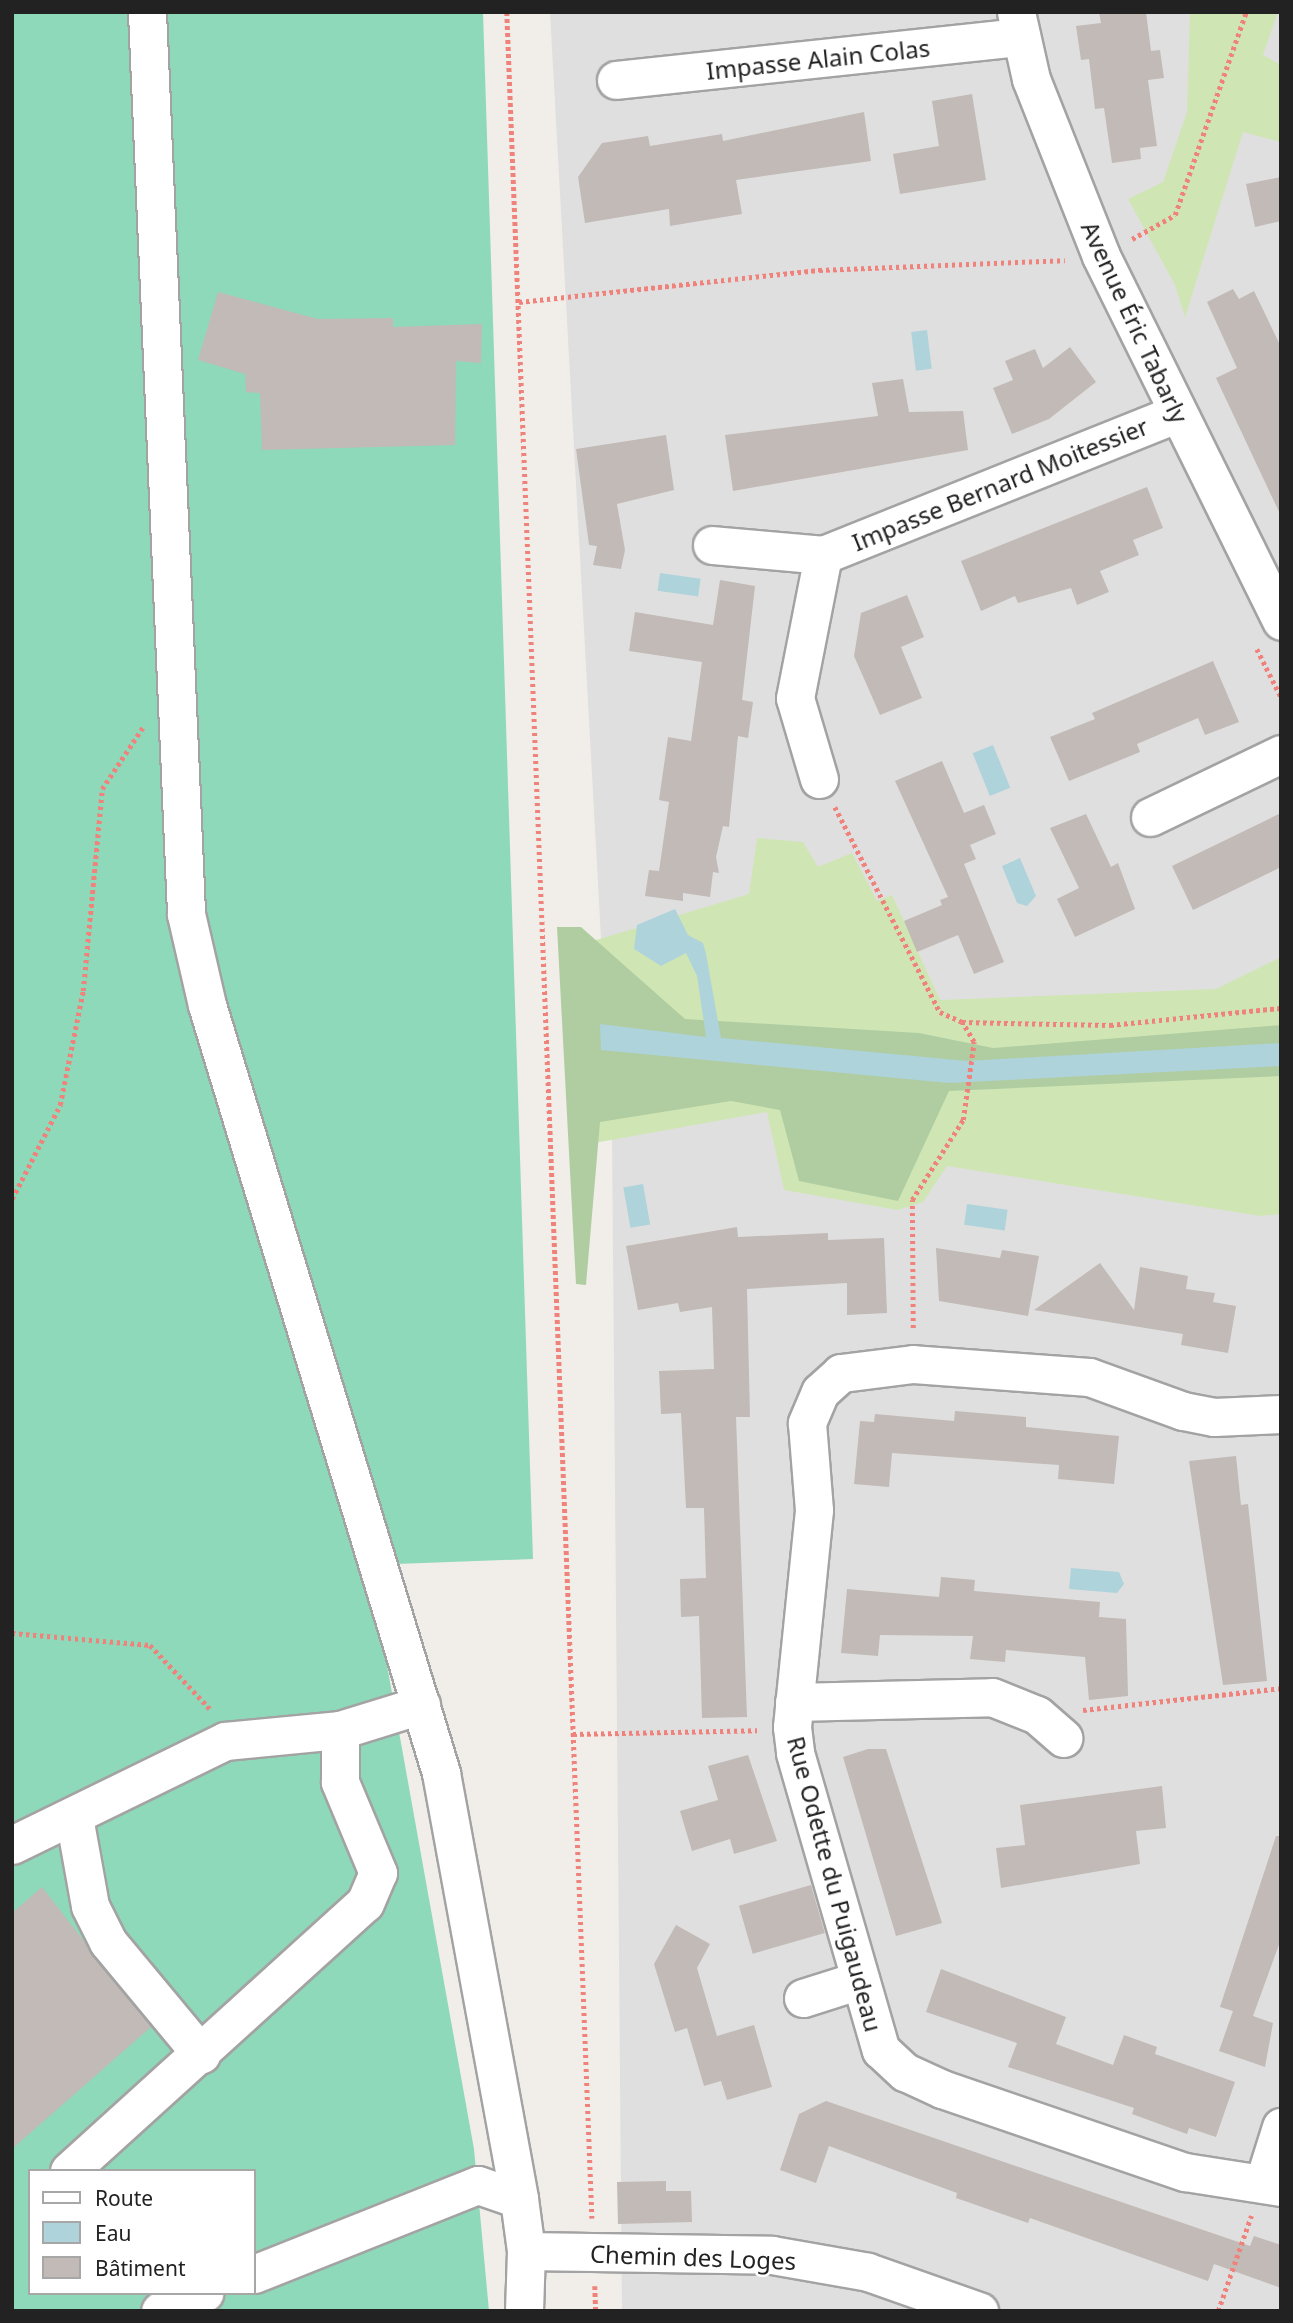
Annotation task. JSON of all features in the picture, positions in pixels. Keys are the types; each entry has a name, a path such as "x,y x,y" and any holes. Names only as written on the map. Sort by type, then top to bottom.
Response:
{"street":[{"path":"147,12 186,914 207,1005 441,1773 519,2199 526,2251 523,2311"},
{"name":"Avenue Éric Tabarly","path":"1018,25 1031,79 1101,256 1281,621"},
{"name":"Impasse Alain Colas","path":"616,80 1018,25"},
{"name":"Impasse Bernard Moitessier","path":"712,545 822,555 1178,413"},
{"name":"Impasse Bernard Moitessier","path":"819,779 795,698 822,555"},
{"path":"1150,817 1281,754"},
{"name":"Rue Odette du Puigaudeau","path":"1272,2184 1185,2172 905,2072 881,2050 795,1753 793,1714 814,1510 807,1423 820,1392 841,1373 914,1364 1089,1377 1214,1417 1281,1413"},
{"path":"793,1714 992,1697 1050,1727"},
{"path":"12,1845 225,1741 340,1730 421,1705"},
{"path":"71,2169 365,1903 378,1873 340,1782 340,1730"},
{"path":"74,1817 90,1906 108,1942 201,2054"},
{"path":"803,1998 860,1980"},
{"path":"1272,2184 1281,2127"},
{"path":"256,2273 478,2185 519,2199"},
{"name":"Chemin des Loges","path":"526,2251 772,2255 868,2272 979,2311"},
{"path":"160,2311 199,2295"}],"path":[{"path":"507,12 594,2253"},
{"path":"519,302 819,270 1029,265 1101,256 1175,215 1246,12"},
{"path":"12,1199 61,1105 83,991 102,789 134,737 177,695"},
{"path":"819,779 887,900 940,1012 962,1022 1110,1025 1281,1008"},
{"path":"914,1364 912,1200 963,1120 974,1042 962,1022"},
{"path":"12,1633 150,1646 206,1700 225,1741"},
{"path":"1050,1727 1281,1688"},
{"path":"573,1734 793,1714"},
{"path":"1218,2311 1272,2184"}],"shaded area":[{"path":"550,12 1281,12 1281,2311 622,2311 612,1138"}],"green space":[{"path":"12,12 483,12 533,1559 369,1565 474,2149 489,2311 12,2311"},
{"path":"1190,12 1278,12 1263,55 1281,65 1281,142 1243,132 1185,317 1175,285 1128,199 1163,182 1187,112"},
{"path":"757,838 803,842 818,867 852,853 877,901 892,895 940,1000 1216,989 1281,957 1281,1214 1260,1216 947,1166 923,1202 898,1210 784,1190 767,1112 594,1143 563,950 749,894"},
{"path":"557,927 581,927 685,1019 919,1033 993,1048 1281,1025 1281,1076 949,1091 898,1201 799,1181 780,1110 731,1101 600,1122 586,1285 576,1284"}],"water":[{"path":"927,330 932,369 916,371 911,332"},
{"path":"660,573 701,579 698,597 657,591"},
{"path":"993,745 1010,788 990,796 973,753"},
{"path":"1020,858 1036,896 1027,906 1017,903 1002,866"},
{"path":"675,909 688,935 703,943 721,1038 967,1061 1281,1043 1281,1066 949,1083 601,1050 600,1024 706,1037 697,976 686,953 661,966 634,949 637,925"},
{"path":"643,1184 650,1224 630,1228 623,1187"},
{"path":"967,1204 1008,1210 1005,1231 964,1225"},
{"path":"1071,1568 1119,1572 1124,1584 1117,1593 1069,1589"}],"building":[{"path":"1099,12 1146,12 1151,51 1160,50 1164,78 1148,80 1157,146 1140,148 1141,159 1112,163 1104,108 1095,109 1089,59 1081,60 1076,26 1101,23"},
{"path":"972,94 986,180 900,194 893,154 939,146 932,101"},
{"path":"864,112 871,161 736,180 742,214 670,226 669,209 585,223 578,177 602,143 648,136 650,146 722,134 723,141"},
{"path":"1281,177 1281,221 1255,227 1246,184"},
{"path":"1233,289 1239,299 1254,291 1281,347 1281,516 1216,378 1237,368 1207,302"},
{"path":"218,292 318,319 393,318 393,327 482,324 481,363 456,361 455,445 262,450 260,393 246,392 245,374 198,360"},
{"path":"1070,347 1096,382 1049,419 1012,434 993,388 1013,380 1005,361 1035,349 1043,368"},
{"path":"903,379 909,412 963,411 968,450 733,491 725,435 878,416 872,383"},
{"path":"666,435 674,490 617,504 625,550 621,569 593,565 597,546 589,545 576,449"},
{"path":"1147,487 1163,528 1133,540 1139,555 1100,571 1109,592 1077,605 1071,588 1018,603 1015,596 981,611 961,561"},
{"path":"720,580 755,586 742,700 753,702 748,738 738,736 729,827 723,826 716,857 719,873 713,872 710,897 683,893 683,901 645,896 649,870 659,871 669,802 659,800 668,737 691,741 702,662 629,651 635,612 713,625"},
{"path":"907,595 924,637 901,647 922,698 880,715 854,656 861,613"},
{"path":"1213,661 1239,722 1205,735 1198,718 1137,744 1140,752 1069,781 1050,737 1095,719 1092,713"},
{"path":"942,761 964,813 984,805 996,834 970,845 976,859 964,864 1004,962 974,974 958,935 917,952 904,921 942,905 940,900 948,897 895,781"},
{"path":"1281,813 1281,867 1193,910 1172,866"},
{"path":"1086,814 1111,867 1118,863 1135,909 1075,937 1057,899 1079,888 1050,828"},
{"path":"737,1227 738,1237 828,1233 828,1240 884,1238 887,1313 847,1315 847,1283 747,1289 750,1417 736,1417 747,1717 702,1718 699,1616 681,1617 680,1579 706,1578 704,1508 686,1508 681,1413 661,1414 659,1371 714,1369 712,1307 680,1312 678,1303 638,1310 626,1246"},
{"path":"936,1248 1000,1258 1002,1250 1039,1256 1028,1316 939,1301"},
{"path":"1100,1263 1134,1310 1140,1267 1188,1276 1186,1289 1215,1293 1213,1302 1236,1306 1228,1353 1181,1345 1183,1334 1034,1310"},
{"path":"955,1411 1026,1417 1026,1427 1119,1436 1114,1484 1058,1479 1059,1465 892,1453 889,1487 854,1484 860,1421 874,1422 875,1414 954,1421"},
{"path":"1236,1456 1241,1505 1248,1504 1267,1681 1223,1685 1189,1461"},
{"path":"941,1577 975,1580 974,1591 1100,1602 1099,1617 1126,1619 1128,1696 1089,1700 1085,1657 1006,1650 1005,1662 970,1659 973,1636 880,1635 878,1656 841,1653 847,1589 939,1597"},
{"path":"868,1749 886,1749 942,1923 896,1936 843,1757"},
{"path":"748,1755 777,1841 734,1854 730,1839 692,1851 680,1811 718,1800 708,1766"},
{"path":"1162,1786 1166,1828 1136,1831 1140,1864 1001,1888 996,1848 1025,1845 1020,1805"},
{"path":"1276,1836 1281,1836 1281,1939 1253,2016 1273,2023 1265,2067 1219,2051 1233,2011 1220,2007"},
{"path":"811,1885 825,1933 753,1954 739,1906"},
{"path":"42,1887 151,2027 12,2149 12,1913"},
{"path":"676,1925 710,1944 697,1968 717,2036 754,2025 772,2087 727,2100 721,2081 704,2086 687,2028 675,2032 654,1964"},
{"path":"941,1969 1066,2017 1056,2044 1113,2065 1124,2035 1157,2047 1155,2054 1235,2082 1216,2137 1189,2128 1187,2134 1132,2114 1134,2108 1008,2067 1017,2043 926,2012"},
{"path":"826,2101 1250,2246 1254,2236 1281,2245 1281,2288 1214,2264 1208,2281 1030,2218 1028,2223 956,2198 957,2193 829,2146 816,2183 780,2170 799,2114"},
{"path":"666,2181 666,2191 691,2191 692,2222 618,2224 617,2182"}]}
